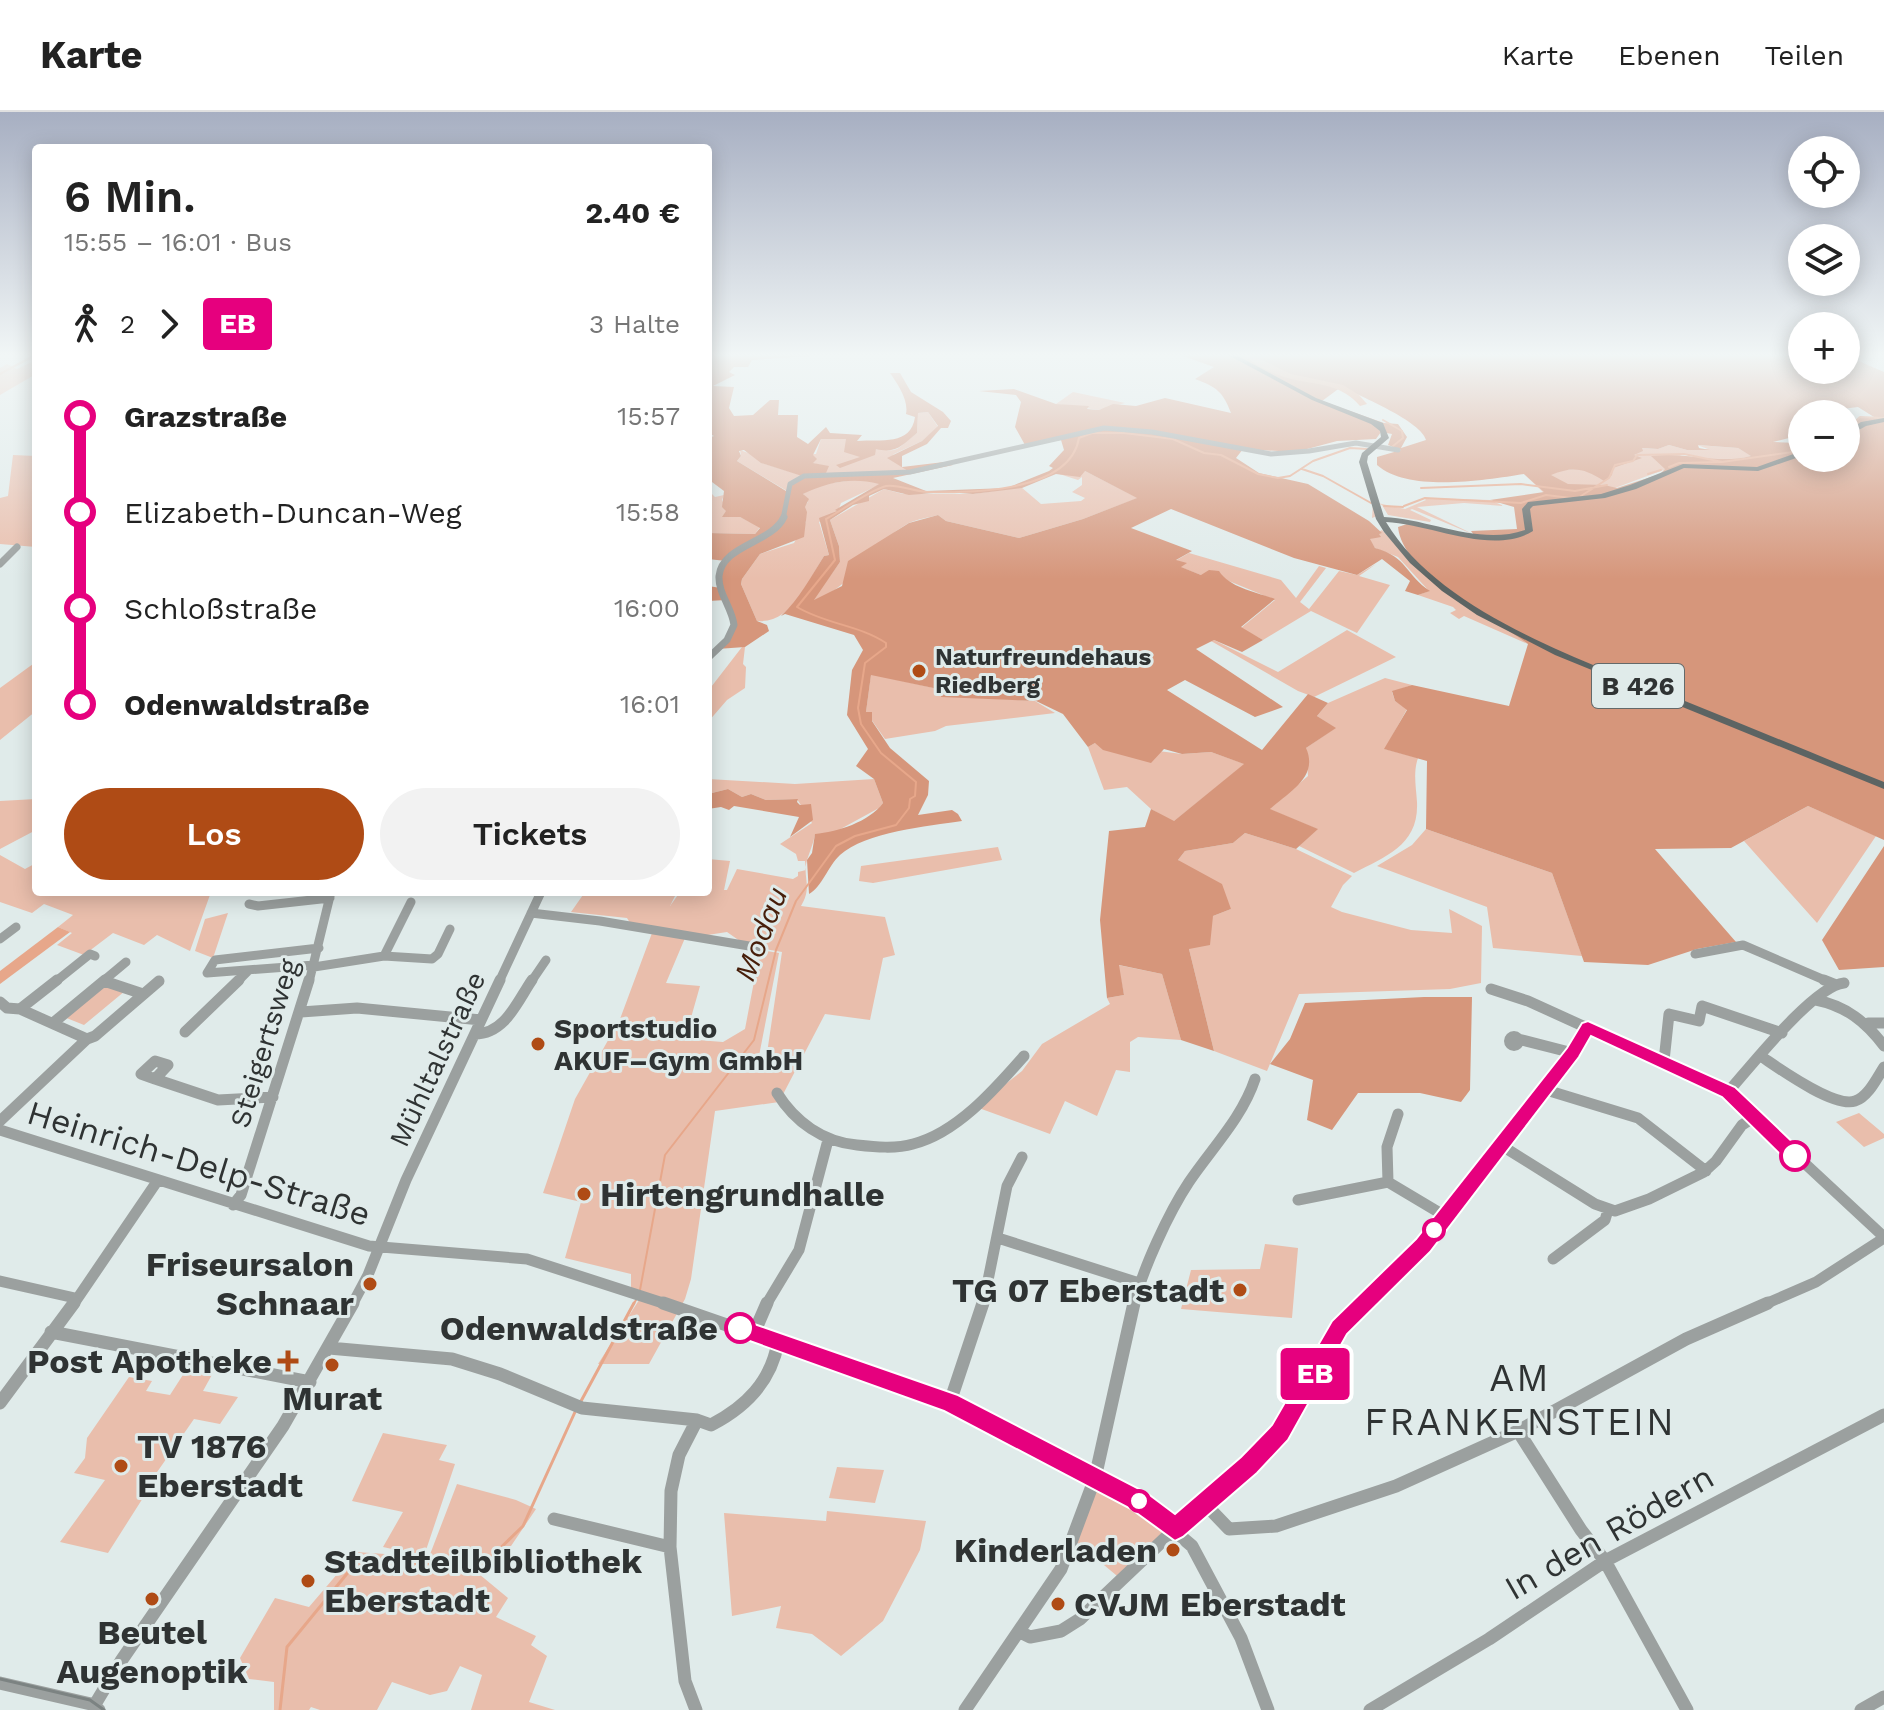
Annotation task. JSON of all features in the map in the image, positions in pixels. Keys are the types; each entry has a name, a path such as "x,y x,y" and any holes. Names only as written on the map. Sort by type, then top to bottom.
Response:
{"main road":[{"name":"B 426","path":"1383,430 1389,439 1368,462 1384,520 1402,548 1444,588 1528,638 1884,786"},
{"name":"B 426","path":"1376,496 1363,462 1382,448"},
{"path":"1384,520 1420,522 1489,538 1512,537 1529,531 1526,509 1531,504 1602,496 1683,466 1758,469 1788,458"},
{"name":"B 426","path":"1384,520 1402,548"},
{"path":"1384,520 1420,522"},
{"path":"1393,532 1401,522"}],"street":[{"path":"712,654 727,640 734,625 720,580 721,568 779,526 784,517 788,487 797,479 820,474 910,472 1097,430"},
{"path":"1136,430 1233,449 1275,453 1301,453 1347,442 1382,448"},
{"path":"0,564 17,547"},
{"path":"249,904 258,906 323,896"},
{"name":"Steigertsweg","path":"233,1205 241,1195 301,1012 330,896"},
{"name":"Mühltalstraße","path":"96,1708 310,1382 329,1348 381,1248 406,1180 475,1034 476,1020 539,896"},
{"path":"384,956 411,902"},
{"path":"531,913 600,921 761,948"},
{"path":"0,939 16,927"},
{"path":"319,948 212,961 207,974 314,966 384,956 432,959 438,954 450,929"},
{"path":"1695,954 1743,945 1839,984 1807,1005 1728,1092"},
{"path":"20,1009 90,954 95,956"},
{"path":"475,1034 490,1034 500,1027 546,960"},
{"path":"53,1023 126,962"},
{"path":"185,1032 248,971"},
{"path":"104,981 143,994"},
{"path":"0,1121 87,1039 159,981"},
{"path":"1205,1504 1229,1529 1276,1526 1396,1486 1518,1431 1686,1339 1816,1282 1884,1238 1728,1092 1517,996 1491,989"},
{"path":"1816,1000 1868,1023 1884,1023"},
{"path":"1664,1061 1669,1014 1699,1021 1702,1006 1782,1033"},
{"path":"2,1008 20,1009 87,1039"},
{"path":"301,1012 357,1008 476,1020"},
{"path":"1868,1023 1884,1046"},
{"path":"1020,1632 1030,1637 1061,1631 1071,1625 1272,1442 1295,1410 1339,1328 1411,1259 1573,1053 1588,1027"},
{"path":"1518,1039 1573,1053"},
{"path":"777,1093 785,1107 828,1140 898,1148 917,1144 983,1099 1024,1056"},
{"path":"1762,1057 1826,1094 1849,1102 1858,1100 1884,1067"},
{"path":"155,1079 226,1101 273,1097"},
{"path":"965,1710 1061,1569 1095,1478 1139,1283 1172,1211 1254,1091 1255,1079"},
{"path":"1543,1089 1551,1094 1638,1118 1706,1171"},
{"path":"1388,1182 1386,1168 1391,1123 1398,1114"},
{"path":"1499,1144 1608,1210 1622,1210 1706,1171 1744,1123 1756,1116"},
{"name":"Heinrich-Delp-Straße","path":"0,1130 233,1205 381,1248 527,1259 646,1295 950,1402 1139,1501 1175,1529 1192,1546 1241,1638 1268,1710"},
{"path":"754,1333 771,1295 799,1250 828,1140"},
{"path":"950,1402 969,1357 998,1238 1004,1192 1012,1168 1022,1157"},
{"path":"0,1403 75,1298 84,1290 158,1180"},
{"path":"1298,1200 1388,1182 1445,1216"},
{"path":"1553,1259 1605,1220 1608,1210"},
{"path":"998,1238 1139,1283"},
{"path":"0,1281 75,1298"},
{"path":"51,1332 310,1382"},
{"path":"329,1348 452,1359 500,1374 577,1405 697,1420 711,1425 747,1403 757,1393 778,1342"},
{"path":"696,1710 685,1681 670,1547 671,1491 679,1455 697,1420"},
{"name":"In den Rödern","path":"1370,1710 1489,1639 1605,1561 1881,1421"},
{"path":"1518,1431 1535,1453 1588,1543 1605,1561 1687,1710"},
{"path":"554,1519 670,1547"},
{"path":"0,1683 96,1708"},
{"path":"1861,1710 1884,1697"}],"shaded area":[{"path":"712,430 797,430 797,437 808,444 823,430 830,433 862,435 857,441 894,439 910,430 917,430 899,447 876,449 875,455 840,468 836,465 860,457 844,452 846,439 821,439 813,455 817,459 813,463 829,466 826,473 908,471 887,458 922,441 934,430 940,430 927,444 902,456 902,467 944,462 953,465 893,478 926,491 1007,488 1053,468 1049,466 1064,450 1061,440 1025,445 1016,430 1402,430 1407,437 1401,448 1426,440 1419,430 1788,430 1788,438 1773,442 1788,443 1788,472 1860,472 1860,430 1884,430 1884,840 1808,806 1731,848 1655,849 1736,942 1697,949 1648,965 1584,962 1552,873 1426,829 1427,761 1384,749 1407,710 1395,701 1392,691 1412,685 1509,706 1528,644 1432,578 1415,562 1404,545 1398,527 1407,524 1474,535 1471,531 1517,529 1514,507 1490,500 1544,492 1524,474 1427,482 1391,474 1377,465 1377,457 1401,450 1388,445 1392,434 1381,432 1376,439 1337,441 1296,452 1243,449 1236,458 1259,473 1308,484 1369,521 1382,533 1379,534 1381,537 1370,539 1375,548 1394,556 1430,591 1418,595 1405,591 1410,581 1382,559 1357,575 1294,558 1171,509 1131,528 1192,551 1176,560 1187,563 1181,567 1201,575 1209,570 1219,571 1237,585 1275,599 1241,627 1263,640 1242,652 1214,640 1196,649 1283,707 1255,717 1185,680 1167,690 1262,750 1308,694 1328,703 1317,716 1336,728 1306,748 1309,767 1305,776 1270,809 1318,829 1296,849 1245,833 1233,843 1185,851 1178,860 1222,884 1231,909 1213,916 1210,945 1189,949 1214,1051 1181,1040 1162,974 1119,965 1124,995 1107,998 1100,920 1109,831 1145,827 1151,809 1174,821 1244,764 1211,752 1182,754 1164,749 1151,763 1103,750 1095,743 1088,747 1063,714 1036,701 941,697 943,690 871,675 866,712 872,712 872,721 890,748 929,781 928,795 918,815 952,810 962,821 898,831 851,847 840,855 809,894 807,860 812,853 815,834 852,825 870,816 883,803 874,779 856,766 868,749 847,715 852,670 863,650 854,635 785,614 781,616 824,556 829,555 819,518 837,511 879,484 840,482 803,494 809,499 805,507 804,537 760,554 742,579 741,584 757,621 767,625 769,631 745,647 717,649 733,629 726,600 712,601 712,587 721,588 720,577 726,561 712,559 712,533 755,534 760,528 740,517 722,517 726,511 722,507 724,491 712,482","holes":["1669,445 1687,450 1710,450 1698,445 1738,448 1751,456 1726,459 1651,456 1665,469 1660,474 1617,488 1568,484 1551,475 1578,470 1604,481 1612,475 1613,468 1642,458 1634,455 1643,451 1642,448 1658,449","744,450 761,463 802,476 786,491 737,461 741,456 739,451","1085,471 1137,498 1083,519 1019,538 946,521 938,515 909,523 848,561 842,586 814,600 840,562 839,546 830,520 853,505 869,501 869,496 884,489 909,495 946,492 973,494 1022,488 1056,474 1080,477"]},
{"path":"917,430 935,430 922,441 890,459 910,472 826,474 825,466 812,463 812,454 816,454 821,439 846,439 860,455 874,455 876,448 899,448"},
{"path":"1669,445 1687,450 1708,449 1697,445 1738,448 1752,456 1722,462 1684,454 1661,464 1666,469 1599,494 1546,495 1524,474 1598,465 1642,451 1640,448 1658,449"},
{"path":"740,450 762,463 804,476 787,491 737,461 741,456"},
{"path":"13,455 32,456 32,547 0,544 0,498 8,496"},
{"path":"1085,471 1138,498 1019,538 946,521 938,515 914,521 886,539 830,593 842,587 843,618 812,601 840,562 839,546 830,520 884,489 903,494 973,494 1021,487 1041,504 1081,501 1085,498 1072,492 1082,485 1082,477 1078,480 1056,473"},
{"path":"861,479 881,484 841,503 838,511 819,522 829,555 824,556 798,599 789,608 780,616 757,621 741,584 742,579 760,554 794,543 806,522 804,507 808,502 803,494 818,485"},
{"path":"712,494 715,497 724,495 722,500 727,511 723,516 740,517 760,527 755,534 712,533"},
{"path":"1424,498 1490,500 1504,506 1464,503 1417,507 1475,535 1412,509 1430,522 1388,515 1382,505 1375,503 1405,509 1426,500"},
{"path":"1373,502 1377,516 1372,518"},
{"path":"1382,530 1395,544 1528,644 1464,616 1459,619 1450,613 1456,610 1453,607 1418,595 1429,591 1398,557 1375,548 1369,539 1380,536 1377,533"},
{"path":"1189,553 1281,580 1296,598 1319,566 1326,568 1300,602 1309,609 1339,571 1357,575 1376,564 1359,576 1390,585 1357,633 1311,611 1263,640 1241,628 1275,600 1224,579 1180,567 1175,561"},
{"path":"1347,630 1396,657 1314,697 1211,641 1278,672"},
{"path":"745,647 745,688 727,700 712,717 712,686"},
{"path":"32,665 32,714 0,740 0,688"},
{"path":"871,674 943,690 942,696 1035,701 1055,713 946,726 935,731 885,739 866,712"},
{"path":"1385,678 1412,685 1392,692 1395,701 1407,709 1385,749 1418,758 1415,774 1416,817 1406,839 1398,847 1354,873 1299,846 1317,829 1269,809 1308,776 1306,748 1335,728 1317,716 1328,703"},
{"path":"1095,743 1182,754 1211,752 1245,764 1173,822 1151,809 1127,787 1104,790 1088,747"},
{"path":"712,779 795,784 874,779 883,803 835,832 815,835 806,868 805,861 798,861 796,854 780,844 812,823 797,799 766,800 751,794 742,797 728,789 712,793"},
{"path":"728,789 742,797 751,794 766,800 798,799 800,805 811,804 813,820 790,837 799,817 734,806 729,810 712,808 712,793"},
{"path":"32,799 32,832 0,849 0,801"},
{"path":"1808,806 1876,836 1817,923 1744,841"},
{"path":"1426,829 1552,873 1582,956 1493,948 1487,907 1377,866 1412,845"},
{"path":"1245,833 1296,849 1352,876 1343,885 1331,907 1342,912 1411,930 1452,933 1449,909 1482,926 1481,983 1450,989 1299,994 1267,1071 1214,1051 1189,949 1213,916 1231,909 1178,860 1185,851 1233,843"},
{"path":"1884,846 1884,967 1839,970 1822,940"},
{"path":"998,847 1002,860 873,883 859,881 861,866"},
{"path":"0,855 25,869 32,865 32,896 210,896 190,951 157,935 144,945 113,933 84,955 57,945 72,933 58,927 73,915 44,904 32,913 0,902"},
{"path":"712,859 730,861 724,890 727,890 737,869 793,879 798,872 806,870 807,887 801,906 885,917 895,955 883,958 870,1020 825,1014 779,1102 715,1111 691,1279 685,1299 649,1364 598,1364 641,1297 631,1292 631,1274 565,1258 581,1202 543,1193 575,1099 620,1019 652,933 685,938 666,983 700,986 685,1039 723,1042 745,1029 760,950 779,953 758,1061 766,1060 782,952 747,946 727,932 701,936 630,923 627,918 571,912 582,896 675,896 670,906 677,896 712,896"},
{"path":"228,913 213,958 195,951 205,919"},
{"path":"58,927 70,932 0,984 0,971"},
{"path":"1118,965 1162,974 1181,1040 1138,1037 1130,1042 1130,1072 1116,1070 1097,1116 1065,1101 1050,1134 976,1107 1022,1071 1042,1044 1110,1004 1107,998 1124,995"},
{"path":"104,984 125,991 84,1025 64,1017"},
{"path":"1472,997 1470,1090 1461,1102 1420,1093 1358,1093 1332,1130 1307,1120 1313,1080 1270,1064 1290,1039 1305,1003"},
{"path":"1859,1113 1884,1134 1884,1138 1864,1147 1836,1122"},
{"name":"TG 07 Eberstadt","path":"1265,1244 1298,1248 1292,1318 1181,1309 1191,1270 1260,1269"},
{"name":"TV 1876 Eberstadt","path":"188,1367 214,1371 203,1391 238,1397 220,1424 194,1419 146,1488 148,1490 108,1553 60,1542 105,1480 74,1473 85,1458 87,1438 129,1377 152,1381 146,1391 170,1395"},
{"path":"383,1433 447,1445 439,1460 455,1464 424,1556 383,1547 403,1512 352,1501"},
{"path":"837,1467 884,1470 875,1503 829,1498"},
{"path":"1095,1478 1175,1529 1122,1580 1075,1541"},
{"path":"457,1484 516,1500 536,1509 509,1549 479,1574 508,1598 496,1617 536,1636 531,1645 547,1656 529,1702 555,1710 471,1710 482,1675 460,1666 447,1691 430,1695 392,1682 377,1710 320,1710 311,1707 309,1710 274,1710 274,1682 249,1679 240,1658 275,1598 309,1607 356,1552 429,1557"},
{"path":"827,1511 926,1521 920,1550 883,1621 841,1656 812,1634 776,1628 781,1606 732,1616 724,1513 826,1521"}],"waterway":[{"name":"Modau","path":"1393,446 1403,438 1400,430"},
{"name":"Modau","path":"640,1290 665,1155 754,1040 776,950 796,901 836,846 855,836 896,825 909,808 910,799 915,796 916,782 881,753 861,724 858,708 865,663 886,647 886,643 797,607 835,560 826,519 886,486 923,492 968,492 1016,486 1039,479 1058,469 1072,456 1079,438 1092,433 1173,439 1204,453 1221,455 1258,474 1278,478 1290,476 1313,461 1350,448 1367,449"},
{"path":"1594,487 1609,478 1615,465 1633,461 1637,455 1684,454 1722,462 1788,453"},
{"path":"1669,467 1679,463 1721,462"},
{"path":"1302,469 1323,476 1371,503"},
{"path":"1648,474 1661,470"},
{"path":"1421,488 1521,484 1575,491 1594,487"},
{"path":"1594,487 1607,485"},
{"path":"1581,496 1594,487"},
{"path":"1404,506 1425,498 1521,503 1546,495 1571,498"},
{"path":"1384,506 1403,507"},
{"name":"Modau","path":"633,1305 636,1300"},
{"name":"Modau","path":"580,1403 634,1303"},
{"name":"Modau","path":"280,1710 287,1647 359,1559 480,1568 523,1526 575,1412"}],"tram line":[{"path":"0,1679 90,1700 104,1710"}],"bus line":[{"name":"EB","path":"740,1328 950,1402 1139,1501 1175,1529 1249,1465 1280,1433 1339,1328 1423,1245 1573,1053 1588,1027 1728,1092 1795,1156"}],"place":[{"name":"Naturfreundehaus Riedberg","path":"919,671"},
{"name":"Sportstudio AKUF–Gym GmbH","path":"538,1044"},
{"name":"Hirtengrundhalle","path":"584,1194"},
{"name":"Friseursalon Schnaar","path":"370,1284"},
{"name":"TG 07 Eberstadt","path":"1240,1290"},
{"name":"Odenwaldstraße","path":"740,1328"},
{"name":"Post Apotheke","path":"288,1361"},
{"name":"Murat","path":"332,1365"},
{"name":"TV 1876 Eberstadt","path":"121,1466"},
{"name":"Kinderladen","path":"1173,1550"},
{"name":"Stadtteilbibliothek Eberstadt","path":"308,1581"},
{"name":"Beutel Augenoptik","path":"152,1599"},
{"name":"CVJM Eberstadt","path":"1058,1604"}],"district":[{"name":"AM FRANKENSTEIN","path":"1520,1400"}]}
